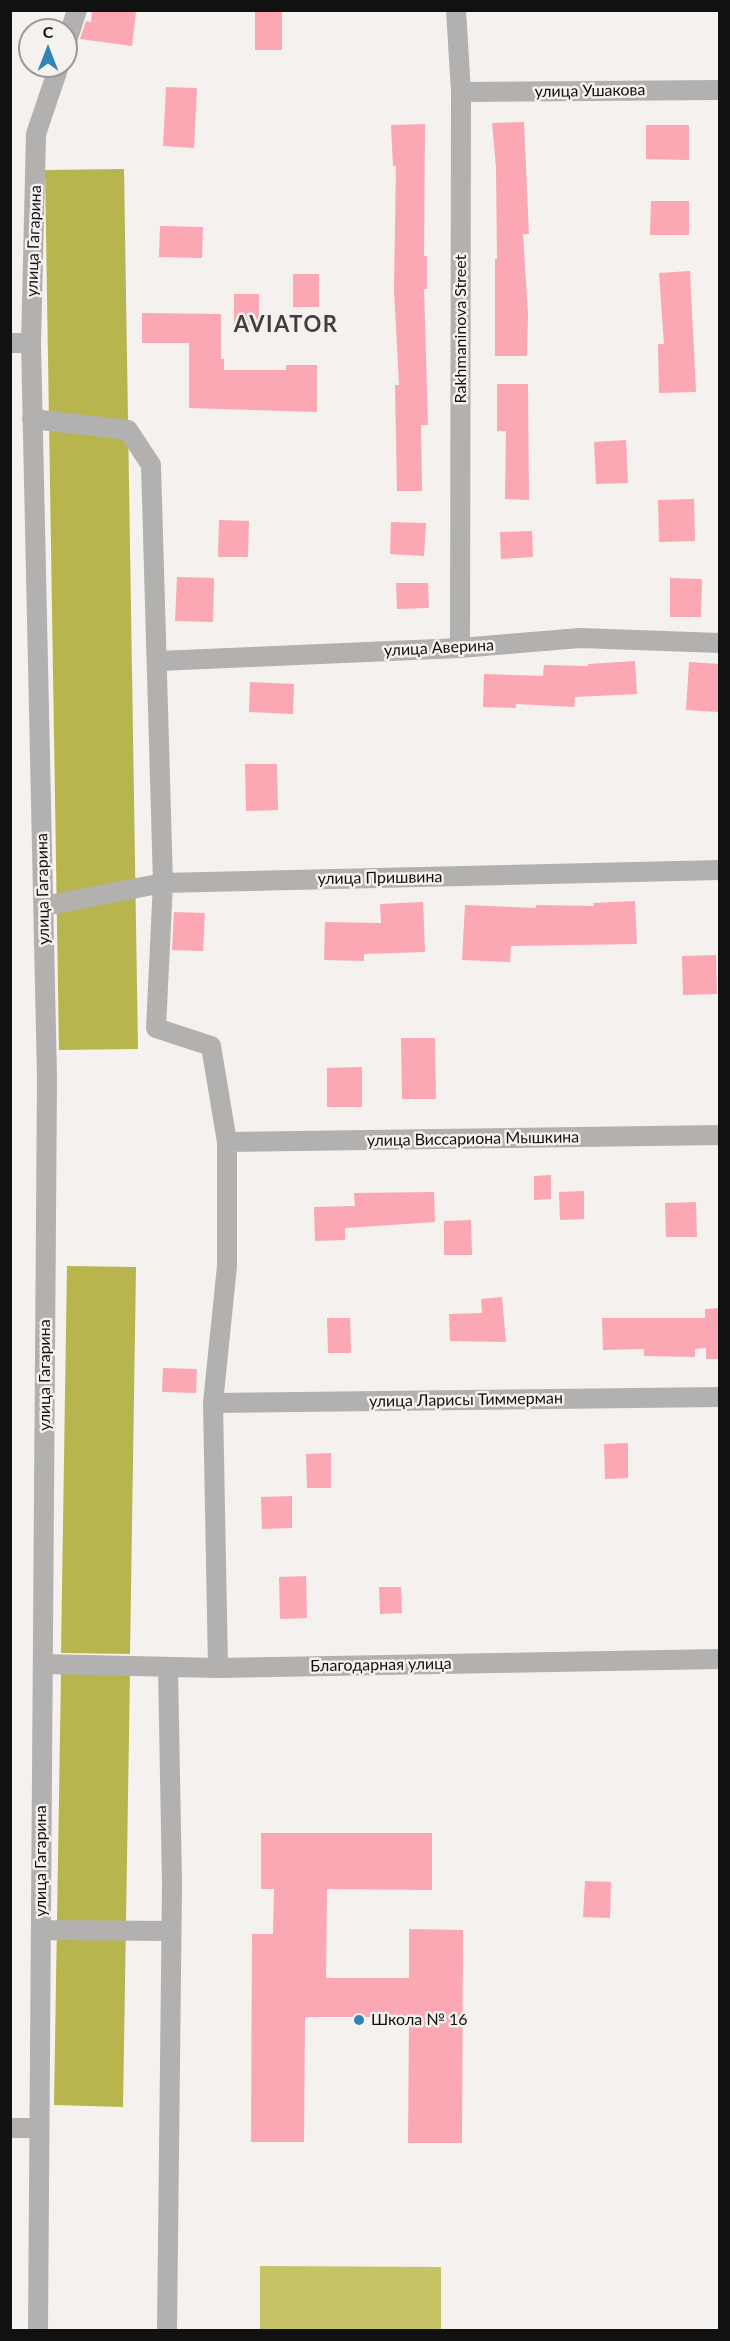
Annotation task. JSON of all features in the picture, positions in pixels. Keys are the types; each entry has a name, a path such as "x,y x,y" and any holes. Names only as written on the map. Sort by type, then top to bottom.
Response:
{"street":[{"name":"Rakhmaninova Street","path":"456,10 461,93 460,648"},
{"name":"улица Гагарина","path":"38,2331 47,1078 31,343 36,134 55,78"},
{"name":"улица Ушакова","path":"461,93 720,90"},
{"path":"10,343 31,343"},
{"path":"32,419 128,430 151,465 159,662 163,883 156,1028 211,1046 227,1142 227,1266 213,1403 218,1668"},
{"name":"улица Аверина","path":"159,662 460,648 580,638 720,643"},
{"name":"улица Пришвина","path":"44,906 163,883 720,870"},
{"name":"улица Виссариона Мышкина","path":"227,1142 720,1135"},
{"name":"улица Ларисы Тиммерман","path":"213,1403 720,1397"},
{"name":"Благодарная улица","path":"43,1664 218,1668 720,1659"},
{"path":"167,2331 171,1931 168,1668"},
{"path":"41,1930 171,1931"},
{"path":"10,2128 39,2128"}],"shaded area":[{"path":"124,169 138,1049 59,1050 45,170"},
{"path":"67,1266 136,1267 130,1654 61,1653"},
{"path":"130,1672 123,2107 54,2105 61,1673"},
{"path":"260,2266 441,2267 441,2330 260,2330"}],"building":[{"path":"92,10 136,12 132,46 80,39 86,21 91,22"},
{"path":"255,10 282,10 282,50 255,50"},
{"path":"166,87 197,88 194,148 163,146"},
{"path":"524,122 529,234 523,234 528,313 527,356 495,356 496,167 492,123"},
{"path":"425,124 424,256 427,256 427,289 424,289 428,425 421,425 422,491 397,491 395,385 399,385 394,289 396,166 393,166 391,125"},
{"path":"646,125 689,125 689,160 646,159"},
{"path":"651,201 689,201 689,235 650,235"},
{"path":"160,226 203,227 202,258 159,257"},
{"path":"690,271 696,392 659,393 658,344 664,344 659,273"},
{"path":"293,274 319,274 319,307 293,307"},
{"path":"234,294 259,294 259,326 234,326"},
{"path":"142,313 221,314 221,359 224,359 224,370 286,370 286,365 317,365 317,412 189,408 189,343 142,343"},
{"path":"497,384 528,384 529,500 505,499 506,431 497,431"},
{"path":"626,440 628,483 596,484 594,442"},
{"path":"694,499 695,541 659,542 658,500"},
{"path":"219,520 249,521 248,557 218,557"},
{"path":"391,522 426,523 424,556 390,554"},
{"path":"532,531 533,557 501,559 500,532"},
{"path":"177,577 214,578 213,622 175,621"},
{"path":"670,578 702,579 701,617 670,617"},
{"path":"396,583 428,583 429,608 397,609"},
{"path":"635,661 637,694 575,697 574,707 516,704 516,708 483,707 484,674 543,676 544,665 588,666 588,664"},
{"path":"689,662 720,664 719,712 686,710"},
{"path":"250,682 294,684 293,714 249,712"},
{"path":"245,764 277,764 278,810 246,811"},
{"path":"635,901 637,944 511,946 510,962 462,960 465,905 536,908 536,905 594,906 593,903"},
{"path":"423,902 425,952 364,954 364,961 324,960 325,922 381,923 380,904"},
{"path":"174,912 205,913 203,951 172,950"},
{"path":"716,955 717,994 683,995 682,956"},
{"path":"401,1038 435,1038 436,1099 402,1099"},
{"path":"362,1067 362,1107 327,1107 327,1068"},
{"path":"551,1175 551,1199 534,1200 534,1176"},
{"path":"584,1191 584,1219 560,1220 559,1192"},
{"path":"434,1192 435,1222 345,1228 345,1240 315,1241 314,1207 355,1206 354,1193"},
{"path":"696,1202 697,1237 666,1237 665,1203"},
{"path":"471,1220 472,1255 444,1255 444,1221"},
{"path":"502,1297 506,1342 450,1341 449,1314 482,1313 481,1299"},
{"path":"720,1308 720,1359 706,1359 706,1348 695,1349 695,1357 644,1356 644,1349 603,1350 602,1318 705,1318 705,1309"},
{"path":"327,1318 350,1318 351,1353 328,1353"},
{"path":"163,1368 197,1369 196,1393 162,1392"},
{"path":"628,1443 628,1478 605,1479 604,1444"},
{"path":"331,1453 331,1488 307,1488 306,1454"},
{"path":"292,1496 292,1528 262,1529 261,1497"},
{"path":"306,1576 307,1618 280,1619 279,1577"},
{"path":"379,1587 401,1587 402,1613 380,1614"},
{"path":"261,1833 432,1833 432,1890 327,1889 326,1978 409,1978 409,1929 463,1930 462,2143 408,2143 409,2017 305,2017 304,2142 251,2142 252,1934 273,1934 274,1889 261,1889"},
{"path":"585,1881 611,1882 610,1918 583,1917"}],"place":[{"name":"Школа № 16","path":"359,2020"}],"district":[{"name":"AVIATOR","path":"286,325"}]}
